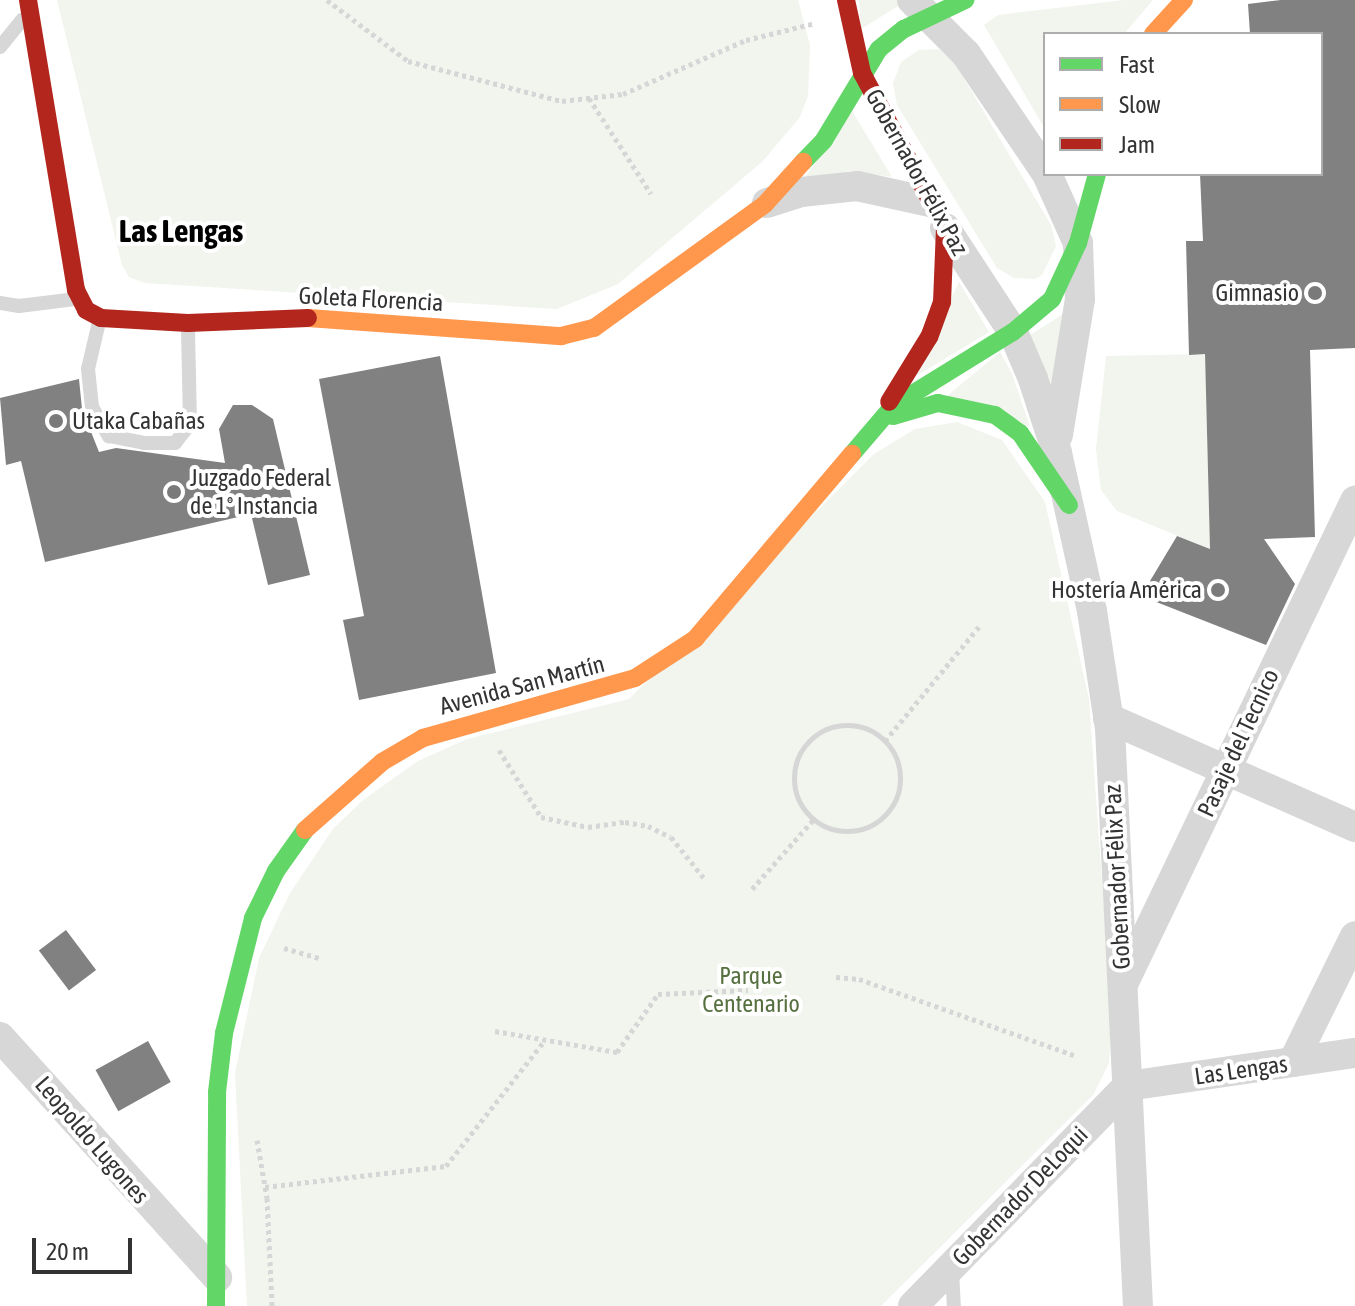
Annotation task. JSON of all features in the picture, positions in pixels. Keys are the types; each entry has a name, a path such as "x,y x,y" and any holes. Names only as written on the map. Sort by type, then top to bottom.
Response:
{"main road":[{"name":"Gobernador Félix Paz","path":"846,0 862,73 945,228"},
{"name":"Goleta Florencia","path":"101,318 188,323 343,317 561,336 594,328 631,305 765,204 824,140 879,49 921,8 965,0"},
{"path":"1155,32 1184,0"},
{"path":"29,5 80,298 86,310 101,318"},
{"path":"1013,332 1052,299 1078,243 1096,176"},
{"name":"Avenida San Martín","path":"216,1292 217,1092 236,973 253,918 276,871 306,829 372,770 423,738 462,723 635,678 665,663 719,614 877,422 929,337 942,302 945,228"},
{"name":"Avenida San Martín","path":"877,422 910,393 1013,332"},
{"path":"877,422 938,403 995,415 1020,433 1069,505"}],"street":[{"name":"Gobernador Félix Paz","path":"921,8 990,87 1043,168"},
{"name":"Gobernador Félix Paz","path":"1047,176 1078,243 1080,299 1061,395 1057,453"},
{"path":"765,204 801,192 857,186 930,202"},
{"name":"Gobernador Félix Paz","path":"945,228 1013,332 1057,453 1108,718 1138,1306"},
{"name":"Pasaje del Tecnico","path":"1122,985 1313,586 1342,559 1355,501"},
{"path":"1108,718 1355,827"},
{"path":"1293,1062 1355,936"},
{"name":"Leopoldo Lugones","path":"0,1037 143,1201 216,1292"},
{"name":"Las Lengas","path":"1128,1086 1355,1053"},
{"name":"Gobernador DeLoqui","path":"913,1306 1128,1086"}],"lane":[{"path":"0,47 29,5"},
{"path":"0,303 19,306 80,298"},
{"path":"101,318 88,369 92,407 109,436 144,443 175,443 190,424 188,323"},
{"path":"952,1266 954,1306"}],"path":[{"path":"327,0 408,61 562,101 623,94 768,33 849,21"},
{"path":"589,97 651,194"},
{"path":"885,741 981,624"},
{"path":"837,725 863,728 885,741 895,756 899,791 880,820 846,832 813,820 795,791 798,757 807,742 837,725"},
{"path":"495,743 541,817 588,827 625,822 648,826 671,837 704,878"},
{"path":"752,889 813,820"},
{"path":"275,945 320,958"},
{"path":"836,977 859,979 1074,1055"},
{"path":"495,1031 617,1052 658,994 748,990"},
{"path":"265,1187 446,1166 545,1040"},
{"path":"253,1126 265,1187 272,1306"}],"green space":[{"path":"57,0 798,0 810,45 808,96 800,117 763,161 618,284 557,309 145,283 129,277 122,265"},
{"path":"859,0 898,0 903,3 861,29"},
{"path":"1124,0 1153,0 1126,32 1043,32 1043,126 984,25 998,15"},
{"path":"939,49 953,60 1051,225 1056,246 1042,275 1035,279 1014,278 997,268 897,105 893,83 901,62 919,50"},
{"path":"852,111 892,177 850,171 797,188"},
{"path":"959,282 989,332 913,378"},
{"path":"1063,314 1054,395 1027,337"},
{"path":"1000,352 1012,374 1030,427 947,396"},
{"path":"1205,354 1210,549 1117,511 1101,490 1096,449 1106,356"},
{"name":"Parque Centenario","path":"957,422 1002,440 1045,502 1089,699 1112,1022 1109,1063 1093,1095 881,1306 247,1306 235,1073 259,958 290,893 333,829 363,800 418,761 467,739 629,699 874,454 915,429"}],"building":[{"path":"1281,0 1355,0 1355,348 1310,350 1315,537 1264,539 1295,584 1266,645 1141,596 1177,536 1210,549 1205,354 1189,355 1186,241 1203,241 1200,176 1323,176 1323,32 1250,32 1248,4"},
{"path":"440,356 496,673 359,700 343,620 364,616 319,379"},
{"name":"Juzgado Federal de 1° Instancia","path":"79,379 82,409 99,452 116,448 225,463 219,429 233,405 252,405 273,419 310,575 268,585 251,514 45,562 21,461 6,465 0,398"},
{"path":"66,930 96,970 69,990 39,950"},
{"path":"148,1041 171,1082 118,1111 96,1070"}],"traffic: fast":[{"path":"803,162 824,140 879,49 904,29 965,0"},
{"path":"852,454 893,406 1013,332 1052,299 1078,243 1096,176"},
{"path":"893,416 938,403 995,415 1020,433 1069,505"},
{"path":"216,1306 217,1092 224,1033 253,918 276,871 305,830"}],"traffic: slow":[{"path":"1155,32 1184,0"},
{"path":"308,318 561,336 594,328 765,204 803,162"},
{"path":"305,830 382,762 423,738 635,678 695,639 852,454"}],"traffic: jam":[{"path":"28,0 76,290 86,310 101,318 188,323 308,318"},
{"path":"846,0 862,73 945,228 942,302 929,337 889,402"}],"place":[{"name":"Gimnasio","path":"1315,293"},
{"name":"Utaka Cabañas","path":"56,421"},
{"name":"Juzgado Federal de 1° Instancia","path":"174,492"},
{"name":"Hostería América","path":"1218,590"}],"district":[{"name":"Las Lengas","path":"181,231"}]}
